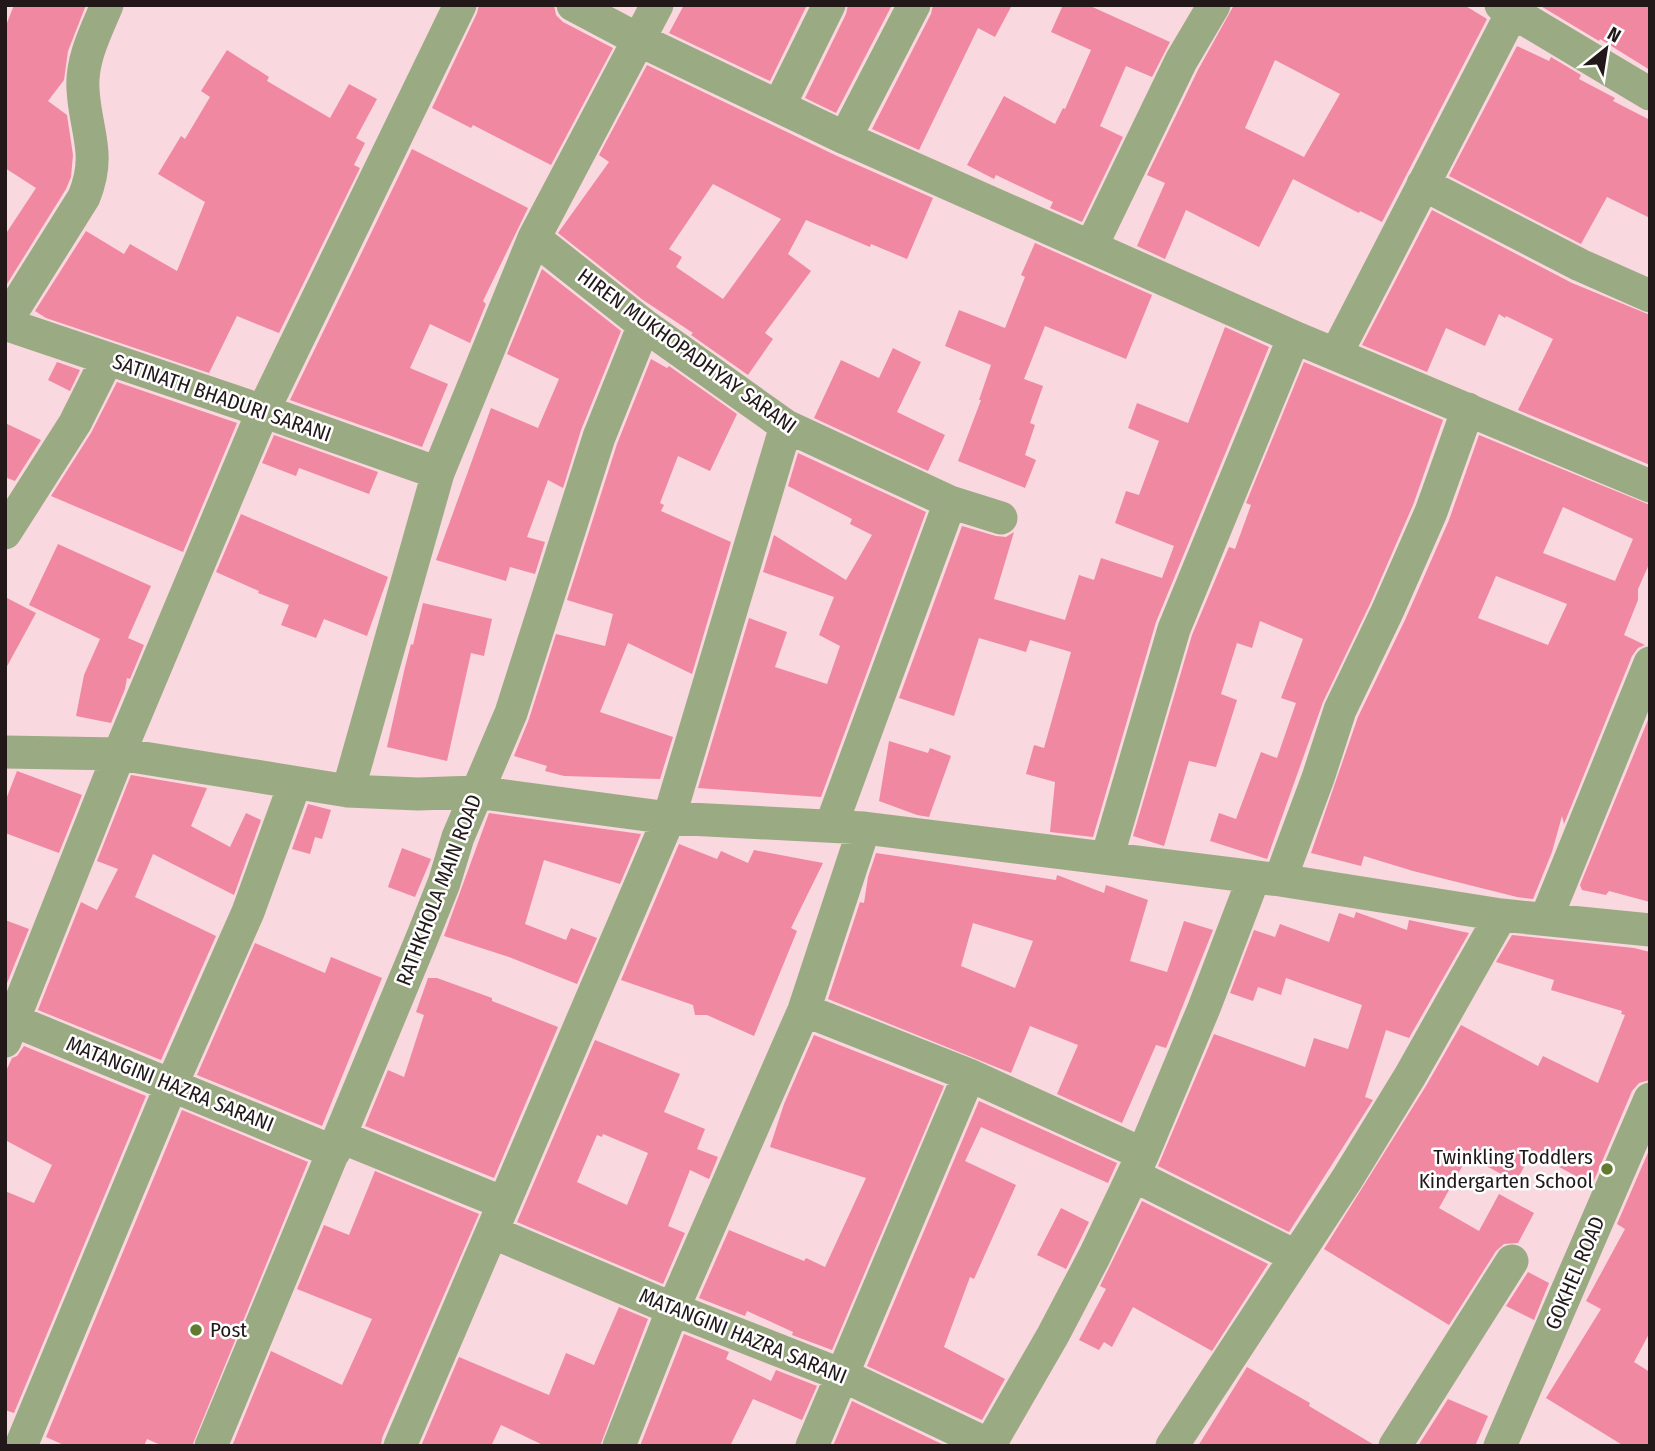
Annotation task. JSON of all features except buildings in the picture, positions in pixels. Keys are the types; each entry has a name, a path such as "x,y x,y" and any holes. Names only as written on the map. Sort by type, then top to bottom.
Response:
{"street":[{"path":"5,324 84,197 92,178 92,140 83,89 85,67 92,42 107,5"},
{"path":"8,1026 263,411 460,5"},
{"path":"573,5 639,40 845,138 1294,337 1650,486"},
{"path":"348,791 438,472 534,238 657,5"},
{"path":"779,106 829,5"},
{"path":"845,138 914,5"},
{"path":"1091,247 1176,71 1214,5"},
{"path":"1336,354 1510,8 1650,94"},
{"path":"1423,184 1580,265 1650,296"},
{"name":"HIREN MUKHOPADHYAY SARANI","path":"534,238 644,325 786,426 950,502 1001,518"},
{"name":"SATINATH BHADURI SARANI","path":"5,324 438,472"},
{"name":"RATHKHOLA MAIN ROAD","path":"211,1446 439,894 476,792 511,713 599,437 644,325"},
{"path":"1107,858 1174,629 1294,337"},
{"path":"5,533 75,423 107,359"},
{"path":"990,1445 1096,1255 1204,1008 1318,778 1340,710 1425,524 1468,409"},
{"path":"400,1446 669,818 786,426"},
{"path":"831,826 950,502"},
{"path":"1546,919 1650,663"},
{"path":"5,752 120,754 348,791 418,794 476,792 669,818 864,828 1267,878 1501,915 1650,930"},
{"path":"21,1441 171,1086 248,912 295,783"},
{"path":"619,1446 674,1309 804,1010 864,828"},
{"path":"1172,1446 1347,1179 1410,1076 1501,915"},
{"path":"804,1010 969,1075 1138,1164 1295,1256"},
{"name":"MATANGINI HAZRA SARANI","path":"8,1026 337,1144 498,1217 674,1309 842,1375 990,1445"},
{"path":"813,1446 969,1075"},
{"name":"GOKHEL ROAD","path":"1500,1446 1650,1099"},
{"path":"1395,1446 1512,1261"}],"place":[{"name":"Twinkling Toddlers Kindergarten School","path":"1607,1169"},
{"name":"Post","path":"196,1330"}]}
